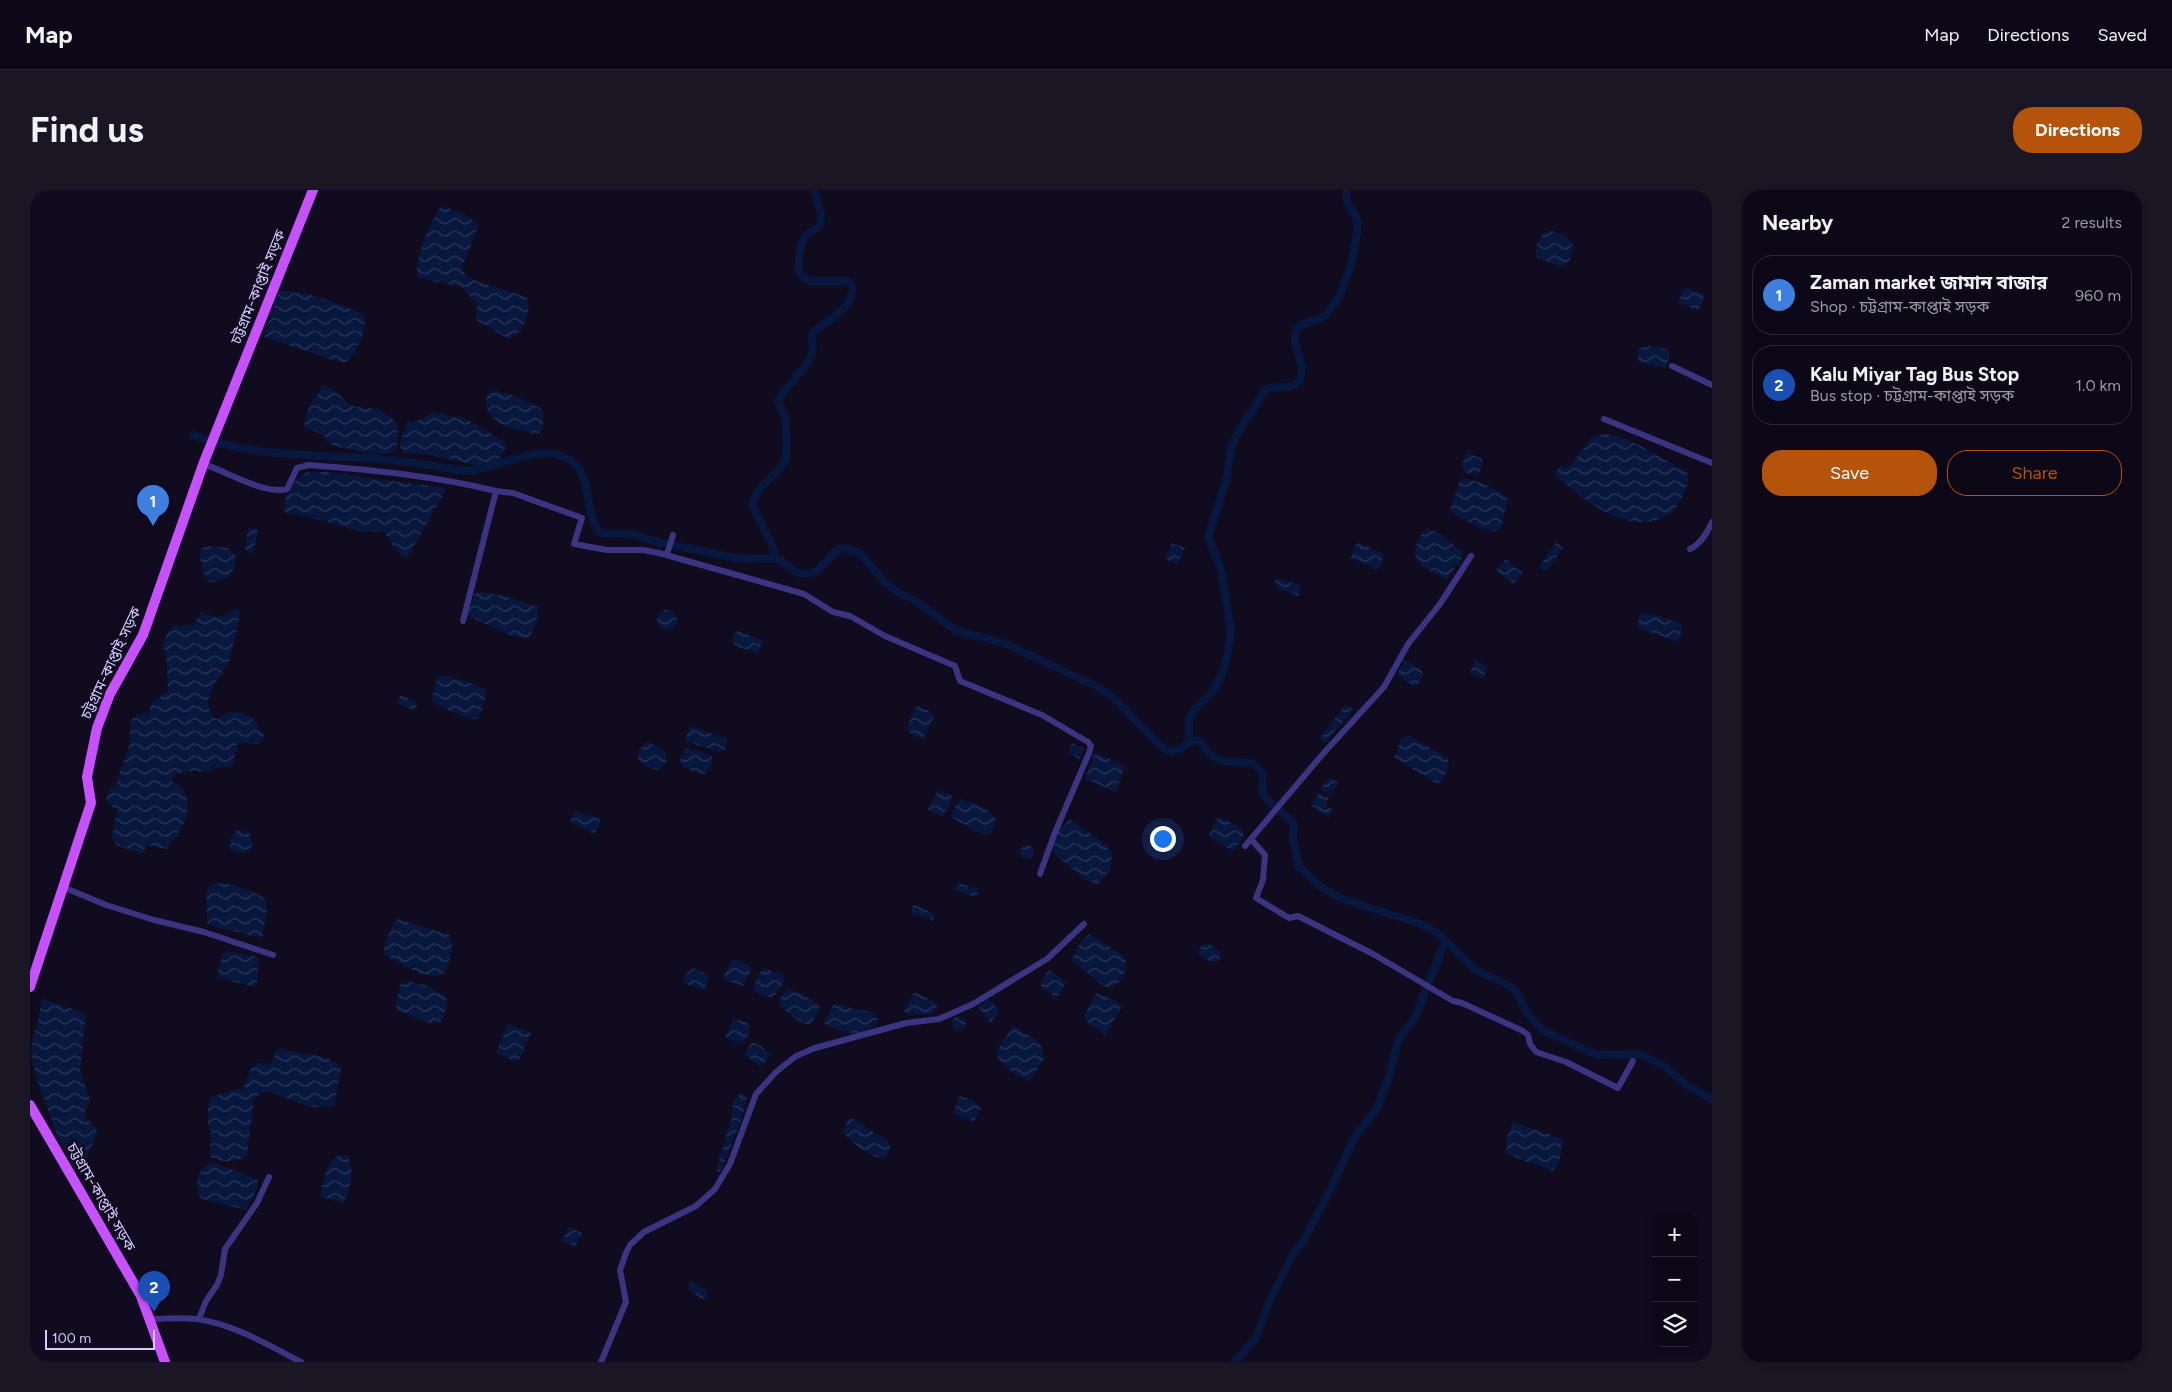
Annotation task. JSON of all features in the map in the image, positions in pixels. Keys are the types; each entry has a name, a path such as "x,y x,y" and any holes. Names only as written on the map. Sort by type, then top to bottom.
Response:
{"main road":[{"name":"চট্টগ্রাম-কাপ্তাই সড়ক","path":"30,987 90,803 88,777 97,728 110,694 143,635 203,463 313,190"},
{"name":"চট্টগ্রাম-কাপ্তাই সড়ক","path":"30,1105 136,1287 150,1319 165,1362"}],"street":[{"path":"1672,366 1712,385"},
{"path":"1604,419 1712,463"},
{"path":"203,463 242,480 278,491 287,488 297,468 309,465 418,476 513,493 582,518 574,544 607,550 643,550 667,554 706,567 804,594 833,612 850,616 885,636 956,666 960,681 1042,716 1088,742 1091,746 1040,874"},
{"path":"463,621 496,491"},
{"path":"1690,549 1696,547 1705,536 1712,522"},
{"path":"667,554 673,535"},
{"path":"1245,846 1321,756 1384,687 1408,644 1440,604 1471,556"},
{"path":"1251,838 1265,855 1263,880 1256,898 1262,903 1289,918 1298,916 1373,954 1453,1001 1462,1003 1523,1031 1528,1036 1530,1044 1536,1052 1566,1062 1618,1088 1633,1061"},
{"path":"63,887 115,908 204,932 273,955"},
{"path":"601,1362 626,1302 620,1270 630,1245 644,1232 696,1206 715,1189 730,1164 756,1094 776,1072 796,1056 815,1048 906,1023 939,1019 966,1007 1047,959 1084,924"},
{"path":"199,1319 206,1301 221,1275 225,1249 257,1203 269,1177"},
{"path":"150,1319 199,1319 229,1327 301,1362"}],"water":[{"path":"441,206 463,213 479,225 462,267 464,273 470,278 489,286 527,298 528,310 525,322 522,328 509,339 478,321 476,317 477,304 461,287 418,278 420,253 428,230"},
{"path":"1552,231 1568,238 1573,245 1570,260 1564,266 1555,265 1537,257 1536,246 1539,240 1545,232"},
{"path":"1686,288 1703,294 1704,297 1697,311 1678,302"},
{"path":"279,291 301,293 323,299 365,315 360,342 352,356 343,363 264,337"},
{"path":"1652,346 1666,349 1670,353 1666,368 1638,363 1638,348"},
{"path":"324,386 335,391 351,406 378,409 396,421 398,424 398,435 396,451 382,454 332,445 327,443 324,435 304,427 311,405"},
{"path":"493,390 520,398 540,409 544,417 541,432 535,435 509,428 497,422 489,413 486,401 487,394"},
{"path":"432,412 467,419 504,442 506,446 500,459 493,463 479,466 430,455 403,453 400,445 405,426 409,422 423,419"},
{"path":"1605,434 1618,436 1637,444 1687,472 1686,489 1672,513 1657,520 1643,522 1628,521 1601,510 1554,475 1559,467 1570,466 1593,436"},
{"path":"1467,453 1481,458 1483,462 1478,477 1463,471 1462,463"},
{"path":"310,472 326,472 445,488 445,491 407,559 397,551 385,533 358,531 314,518 287,514 284,510 284,504 291,486 299,477"},
{"path":"1462,478 1493,488 1508,499 1501,528 1497,531 1485,530 1450,510"},
{"path":"248,528 258,529 254,551 251,554 245,550"},
{"path":"1426,528 1438,533 1463,552 1461,559 1447,579 1428,570 1417,560 1415,554 1416,547"},
{"path":"1556,542 1563,548 1546,572 1539,567"},
{"path":"1172,543 1185,548 1177,565 1165,559"},
{"path":"1359,543 1384,555 1379,568 1376,569 1352,559 1356,544"},
{"path":"209,546 228,548 235,554 236,564 228,578 209,583 200,558 201,548"},
{"path":"1506,559 1522,572 1522,575 1513,584 1498,572 1497,568"},
{"path":"1276,578 1301,585 1299,596 1278,589 1275,582"},
{"path":"480,592 504,596 538,607 538,617 529,639 509,635 469,616 467,614 474,594"},
{"path":"234,609 240,611 240,615 232,649 226,667 212,690 208,705 217,719 227,713 235,712 257,722 259,731 264,732 263,739 259,744 238,743 232,767 214,768 208,772 186,771 172,776 172,782 181,788 186,795 188,804 183,824 166,849 147,845 142,854 116,845 112,837 117,809 109,805 106,800 109,788 115,787 129,746 131,720 139,714 149,712 151,704 168,691 167,664 163,643 167,633 175,625 193,625 201,612 222,616"},
{"path":"667,610 674,613 677,620 674,627 667,630 660,627 657,620 660,613"},
{"path":"1641,613 1656,615 1681,624 1683,626 1678,642 1638,628"},
{"path":"738,631 763,640 758,653 733,644 731,641 734,632"},
{"path":"1475,660 1488,666 1483,679 1470,673"},
{"path":"1404,661 1409,662 1422,671 1423,676 1418,685 1413,686 1398,676"},
{"path":"444,675 466,681 484,689 486,695 479,719 454,712 431,700 439,676"},
{"path":"400,696 417,702 416,709 412,710 397,703"},
{"path":"1345,705 1354,709 1325,743 1320,738"},
{"path":"916,706 930,711 934,717 923,739 906,730"},
{"path":"690,726 726,738 728,741 724,751 719,752 685,741"},
{"path":"1409,736 1448,758 1449,767 1441,782 1437,784 1394,758 1402,738"},
{"path":"647,742 659,747 666,753 667,763 659,770 646,767 638,760 638,751"},
{"path":"1072,743 1084,749 1080,759 1068,753"},
{"path":"689,748 712,756 712,764 705,774 691,771 679,763 685,749"},
{"path":"1094,753 1125,766 1116,792 1085,779"},
{"path":"1329,777 1339,783 1331,795 1320,789"},
{"path":"938,790 953,798 943,817 928,809"},
{"path":"1319,793 1329,798 1325,805 1333,810 1329,818 1310,805"},
{"path":"960,799 986,809 994,816 996,820 992,832 984,835 950,816"},
{"path":"574,811 600,818 595,834 570,823"},
{"path":"1221,818 1235,824 1244,832 1242,840 1233,851 1211,839 1209,835 1217,819"},
{"path":"1070,819 1106,845 1112,853 1110,870 1098,884 1085,880 1054,853 1054,839"},
{"path":"237,830 246,831 251,836 250,852 236,853 230,849 230,838"},
{"path":"1024,845 1030,845 1034,852 1030,859 1024,859 1020,855 1020,849"},
{"path":"217,883 243,888 266,900 267,910 262,938 207,923 206,893 209,886"},
{"path":"958,883 979,889 978,894 974,897 955,890"},
{"path":"915,905 935,914 933,921 912,913 912,907"},
{"path":"398,919 450,935 451,952 447,968 443,974 435,976 420,973 384,954 384,947 394,921"},
{"path":"1090,934 1124,956 1126,961 1126,970 1122,979 1111,989 1102,985 1072,961 1079,946"},
{"path":"1204,944 1212,945 1221,953 1219,961 1211,962 1199,955 1198,950"},
{"path":"225,951 255,956 259,959 257,984 255,987 218,978 217,974"},
{"path":"737,959 751,968 743,986 724,980 723,977 732,960"},
{"path":"693,968 709,976 704,991 684,983 684,976"},
{"path":"764,968 784,976 783,983 773,998 760,995 753,989 758,975"},
{"path":"1051,971 1066,982 1059,996 1056,997 1041,987 1047,972"},
{"path":"408,981 427,986 446,996 447,1006 441,1022 431,1024 397,1010 396,1003 401,984"},
{"path":"789,989 820,1005 811,1024 798,1020 778,1003 783,994"},
{"path":"914,992 935,1002 937,1006 932,1014 910,1015 904,1011"},
{"path":"1096,993 1114,1000 1122,1006 1106,1036 1087,1022 1084,1017"},
{"path":"42,999 86,1013 80,1071 90,1100 85,1112 85,1118 97,1129 97,1132 88,1153 84,1174 81,1175 57,1135 36,1077 31,1054 33,1036 37,1026"},
{"path":"989,999 1000,1012 990,1023 978,1006"},
{"path":"834,1004 874,1013 878,1019 875,1026 863,1033 855,1033 839,1030 825,1024 824,1021"},
{"path":"956,1016 962,1016 966,1023 962,1030 956,1030 952,1026 952,1020"},
{"path":"733,1019 746,1022 750,1027 749,1033 742,1044 725,1037"},
{"path":"508,1024 531,1033 519,1060 516,1062 496,1053"},
{"path":"1013,1027 1035,1040 1044,1053 1044,1059 1030,1081 1009,1070 997,1056 996,1051"},
{"path":"751,1043 756,1043 770,1053 763,1065 759,1066 745,1055"},
{"path":"280,1048 320,1056 335,1062 341,1068 334,1106 309,1107 271,1092 261,1093 254,1099 247,1155 234,1161 210,1157 211,1131 208,1124 208,1115 210,1097 243,1088 252,1067 258,1063 271,1064 276,1051"},
{"path":"741,1093 747,1097 742,1118 722,1169 720,1172 717,1172 717,1166 732,1117 733,1100"},
{"path":"959,1096 972,1100 981,1108 974,1122 956,1115 954,1111"},
{"path":"848,1119 853,1119 890,1144 890,1150 884,1158 878,1158 867,1153 843,1132"},
{"path":"1513,1122 1563,1139 1560,1159 1553,1171 1507,1154 1506,1140"},
{"path":"339,1155 347,1155 351,1166 349,1191 342,1203 322,1197 320,1193 328,1167"},
{"path":"213,1162 258,1180 257,1189 246,1210 202,1199 197,1189 198,1178 200,1172"},
{"path":"569,1227 582,1233 575,1247 562,1241"},
{"path":"690,1283 694,1283 708,1291 706,1298 702,1299 688,1289"}],"waterway":[{"path":"775,559 772,545 753,507 757,493 779,469 786,456 785,417 778,399 810,360 813,351 812,334 843,309 848,303 853,288 847,281 809,281 800,274 801,244 807,235 819,227 821,222 821,213 815,190"},
{"path":"1189,743 1189,721 1193,711 1213,691 1223,671 1228,652 1231,631 1221,569 1208,537 1226,481 1232,444 1266,389 1290,387 1296,384 1302,371 1295,343 1297,329 1301,325 1321,318 1328,312 1334,305 1344,284 1357,232 1356,217 1346,199 1347,190"},
{"path":"193,435 214,442 257,451 391,460 463,471 490,467 535,454 549,453 563,456 574,463 580,471 587,489 592,518 595,526 601,533 632,534 653,541 735,558 775,559 780,560 797,573 809,574 817,571 835,552 842,548 861,554 884,581 897,592 916,601 957,631 1004,643 1100,688 1118,702 1166,750 1172,752 1179,750 1191,741 1200,741 1207,751 1217,759 1254,764 1262,772 1263,795 1294,824 1293,840 1299,867 1323,888 1342,899 1421,924 1436,932 1476,970 1510,986 1518,994 1525,1010 1544,1031 1597,1055 1640,1054 1666,1067 1686,1085 1712,1099"},
{"path":"1235,1362 1256,1338 1269,1302 1293,1254 1304,1240 1330,1191 1354,1138 1376,1110 1388,1080 1399,1038 1414,1020 1445,942"}],"place":[{"name":"Zaman market জামান বাজার","path":"153,526"},
{"name":"Kalu Miyar Tag Bus Stop","path":"154,1312"}]}
